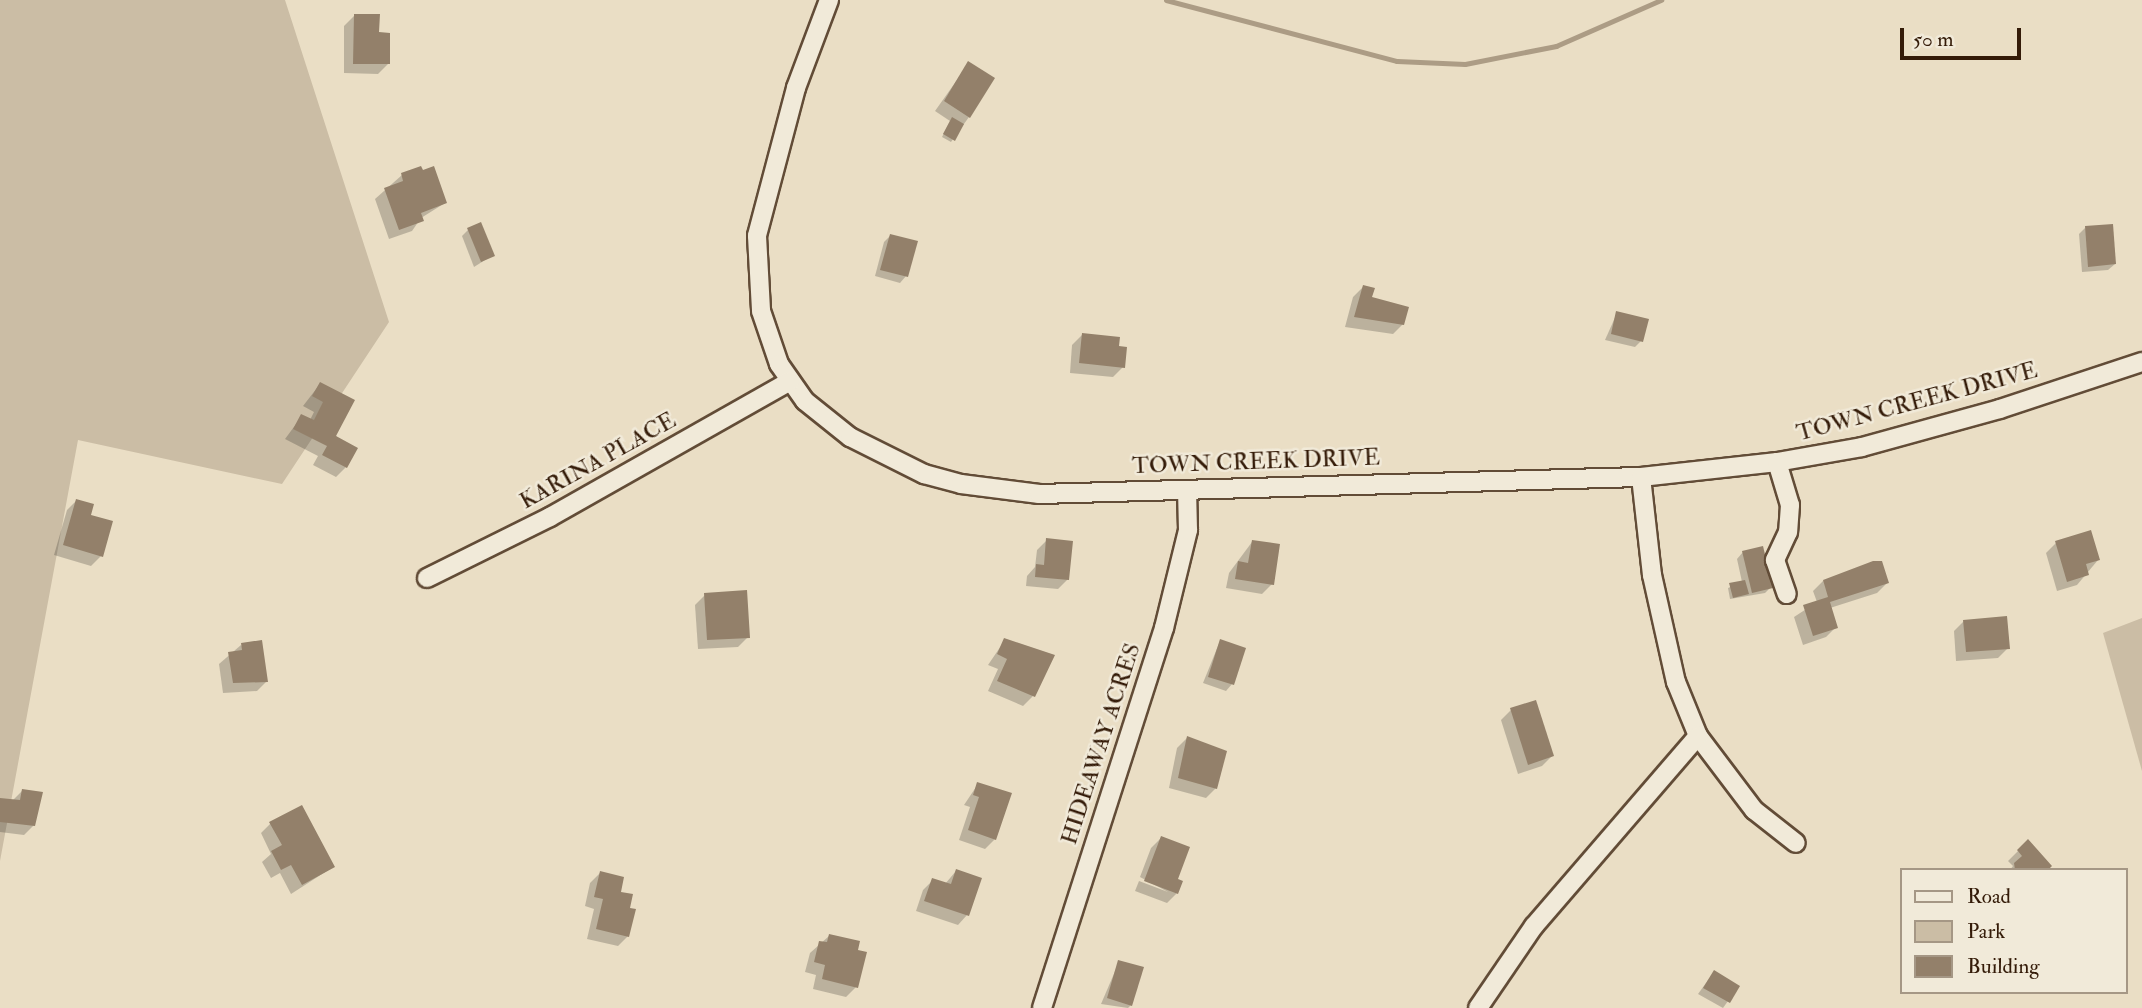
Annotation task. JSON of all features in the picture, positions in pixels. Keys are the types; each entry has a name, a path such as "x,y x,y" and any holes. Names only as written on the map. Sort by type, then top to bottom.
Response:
{"street":[{"name":"TOWN CREEK DRIVE","path":"829,0 796,88 757,236 761,311 779,364 805,401 849,437 936,478 1039,494 1641,477 1777,462 1862,447 2000,409 2142,362"},
{"name":"KARINA PLACE","path":"428,578 550,517 790,381"},
{"path":"1777,462 1790,505 1788,532 1774,560 1787,594"},
{"path":"1641,477 1652,575 1676,682 1698,736 1754,810 1796,843"},
{"name":"HIDEAWAY ACRES","path":"1042,1008 1164,628 1188,530 1187,490"},
{"path":"1478,1008 1534,926 1698,736"}],"green space":[{"path":"0,0 285,0 389,322 282,484 78,440 0,861"},
{"path":"2142,618 2142,771 2103,633"}],"building":[{"path":"354,14 380,14 379,32 390,33 390,64 353,64"},
{"path":"968,61 995,78 970,118 944,101"},
{"path":"952,117 964,124 955,141 943,134"},
{"path":"421,166 423,170 434,166 447,203 421,213 424,221 399,230 384,188 403,181 401,173"},
{"path":"481,222 495,256 481,262 467,228"},
{"path":"2113,224 2116,264 2088,267 2085,226"},
{"path":"890,234 918,241 908,277 880,270"},
{"path":"1363,285 1375,288 1372,297 1409,307 1404,325 1354,317"},
{"path":"1616,311 1649,319 1643,342 1611,334"},
{"path":"1082,333 1120,337 1119,346 1127,347 1125,368 1079,363"},
{"path":"320,382 355,400 336,436 358,448 347,468 322,455 327,446 293,429 301,414 314,420 323,402 312,396"},
{"path":"76,499 94,504 91,515 113,521 103,557 63,545"},
{"path":"2091,530 2100,560 2086,564 2089,575 2067,582 2055,541"},
{"path":"1046,538 1073,541 1069,580 1035,577 1036,564 1044,565"},
{"path":"1252,540 1280,544 1274,585 1235,579 1238,561 1248,563"},
{"path":"1763,546 1773,588 1752,593 1742,551"},
{"path":"1873,561 1882,561 1889,583 1830,602 1838,628 1813,636 1803,605 1828,597 1823,580"},
{"path":"1745,580 1749,594 1733,598 1729,583"},
{"path":"747,590 750,638 707,640 704,593"},
{"path":"2007,616 2010,649 1966,652 1963,620"},
{"path":"1004,638 1055,655 1035,697 997,681 1007,659 997,654"},
{"path":"1220,639 1246,648 1234,685 1208,677"},
{"path":"262,640 268,682 233,683 228,652 242,650 241,643"},
{"path":"1536,700 1554,756 1528,765 1510,708"},
{"path":"1187,736 1227,751 1217,789 1178,778"},
{"path":"977,782 1012,793 996,840 968,830 979,797 973,795"},
{"path":"22,789 43,792 35,826 0,822 0,798 20,800"},
{"path":"302,805 335,867 302,885 291,865 281,870 271,851 282,845 269,822"},
{"path":"1161,836 1190,847 1178,879 1183,881 1178,894 1144,881"},
{"path":"2028,839 2052,866 2015,868 2014,863 2022,856 2017,850"},
{"path":"956,869 982,878 969,916 924,901 932,878 951,884"},
{"path":"600,871 624,877 621,892 633,894 630,908 636,909 629,937 596,929 603,899 594,897"},
{"path":"829,934 860,941 858,950 867,952 858,988 822,979 825,965 814,962 819,941 827,942"},
{"path":"1118,960 1144,967 1132,1006 1107,998"},
{"path":"1714,970 1740,986 1730,1003 1703,988"}],"waterway":[{"path":"1166,0 1397,61 1465,64 1556,46 1661,0"}]}
